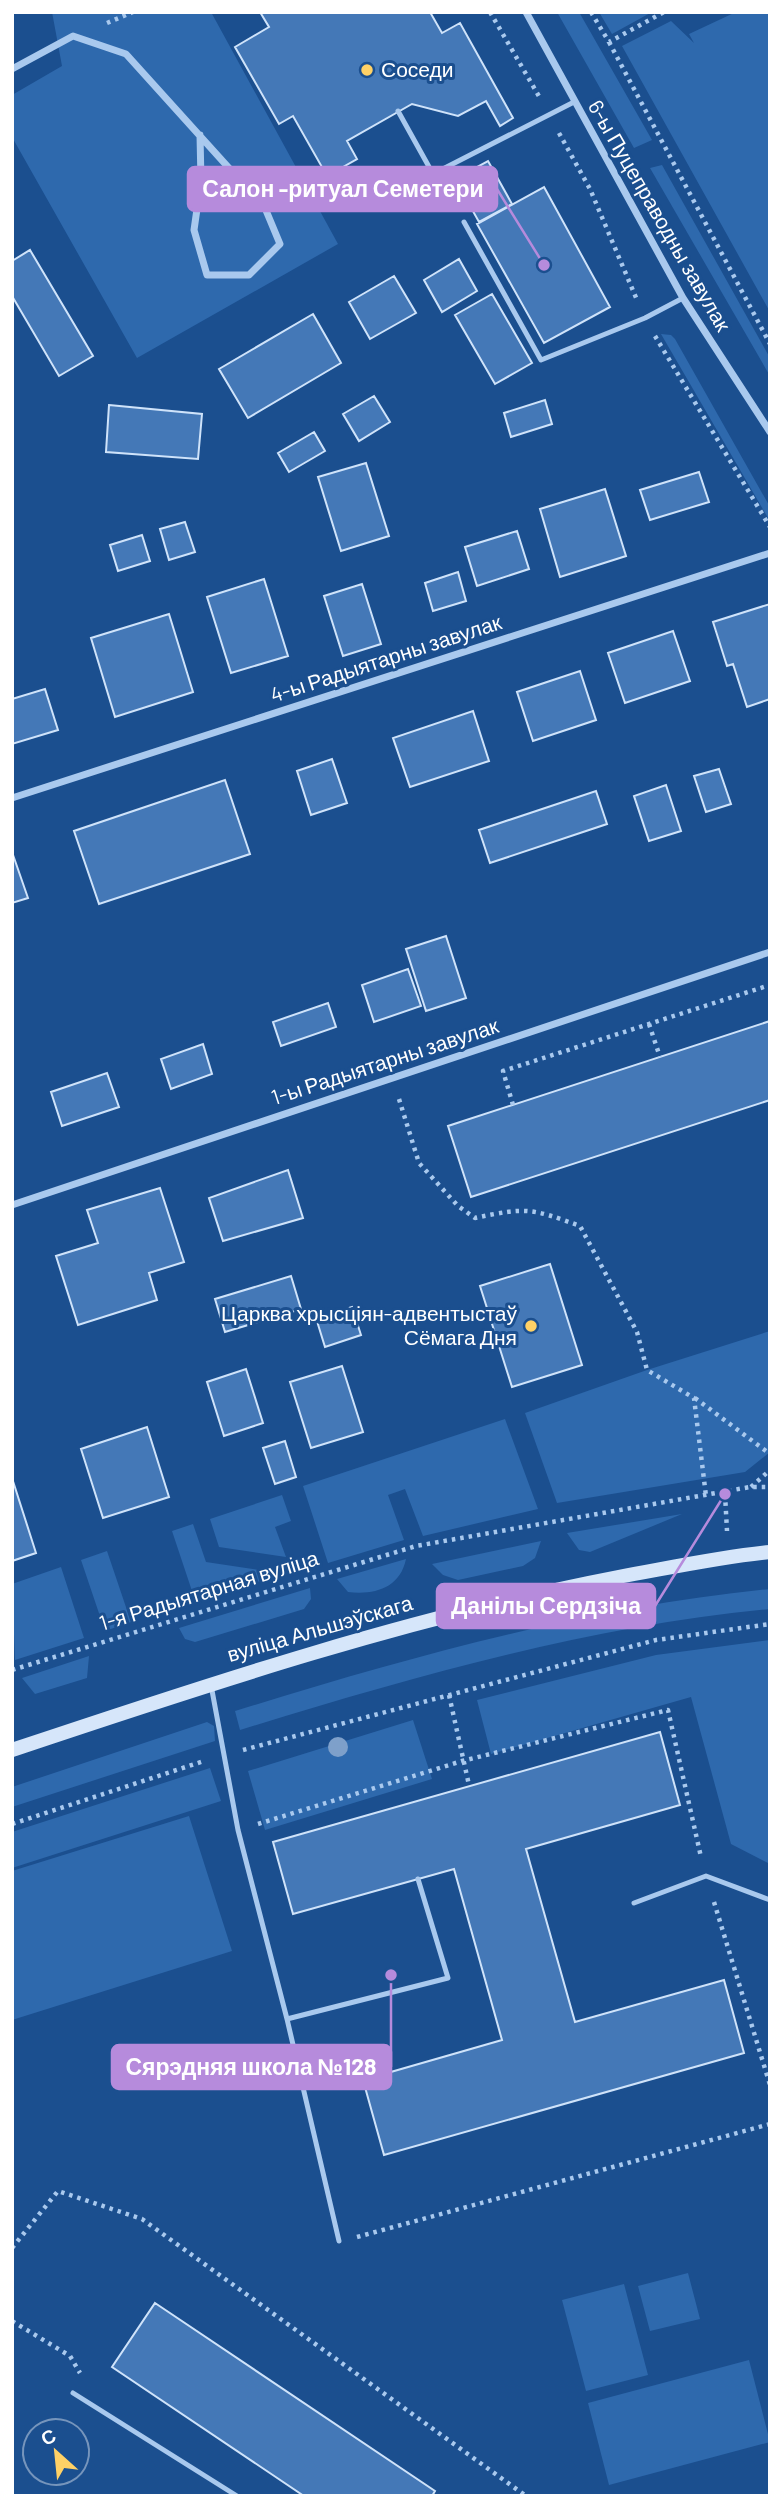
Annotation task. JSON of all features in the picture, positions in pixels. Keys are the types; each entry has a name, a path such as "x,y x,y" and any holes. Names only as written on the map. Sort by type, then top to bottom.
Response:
{"main road":[{"name":"вуліца Альшэўскага","path":"12,1749 210,1682 437,1617 575,1586 729,1556 770,1552"}],"street":[{"name":"6-ы Пуцеправодны завулак","path":"526,12 683,298 770,432"},
{"path":"12,69 73,36 126,54 200,135 265,208 280,244 249,275 207,275 194,230 201,181 200,135"},
{"name":"4-ы Радыятарны завулак","path":"12,798 770,553"},
{"name":"1-ы Радыятарны завулак","path":"12,1205 770,952"}],"lane":[{"path":"398,111 433,174 574,102"},
{"path":"464,222 541,360 645,318 683,298"},
{"path":"210,1682 237,1830 287,2018 339,2241"},
{"path":"634,1903 706,1876 770,1900"},
{"path":"287,2018 448,1978 418,1879"},
{"path":"73,2393 237,2496"}],"path":[{"path":"490,12 590,189 645,318 770,527"},
{"path":"591,12 770,344"},
{"path":"609,42 664,12"},
{"path":"513,1105 503,1071 770,985"},
{"path":"649,1024 660,1057"},
{"path":"393,1078 419,1163 458,1206 475,1218 520,1209 543,1212 580,1226 637,1332 647,1370 694,1398 770,1454"},
{"path":"694,1398 706,1496"},
{"path":"750,1487 770,1470"},
{"path":"750,1487 770,1487"},
{"name":"1-я Радыятарная вуліца","path":"12,1670 416,1546 725,1494 750,1487"},
{"path":"725,1494 729,1556"},
{"path":"469,1785 449,1695 656,1640 770,1624"},
{"path":"237,1830 462,1761 668,1710 706,1876 770,2085"},
{"path":"339,2241 770,2124"},
{"path":"12,2248 58,2191 142,2219 526,2496"}],"shaded area":[{"path":"52,12 211,12 338,244 137,358 12,137 12,95 62,66"},
{"path":"557,12 579,12 652,140 634,148"},
{"path":"599,12 652,12 612,34"},
{"path":"736,12 770,12 770,312 622,46 671,21 694,43 689,34"},
{"path":"662,165 770,358 770,376 650,168"},
{"path":"661,334 671,335 675,339 770,507 768,518"},
{"path":"770,1331 770,1452 745,1472 557,1503 525,1413"},
{"path":"505,1419 538,1509 423,1536 405,1489 388,1495 404,1540 328,1563 303,1486"},
{"path":"282,1495 291,1521 275,1527 286,1557 219,1547 210,1519"},
{"path":"682,1514 590,1552 579,1550 567,1533"},
{"path":"193,1524 206,1562 285,1574 195,1600 172,1531"},
{"path":"541,1541 535,1558 523,1566 458,1580 443,1575 432,1564"},
{"path":"107,1551 131,1622 105,1631 81,1560"},
{"path":"406,1559 398,1577 377,1591 348,1592 337,1579"},
{"path":"61,1567 84,1638 15,1660 12,1584"},
{"path":"310,1588 311,1599 304,1609 195,1642 185,1639 179,1628"},
{"path":"770,1589 770,1609 635,1628 502,1656 370,1691 240,1730 235,1711 500,1636 634,1608"},
{"path":"770,1640 770,1864 731,1844 691,1697 491,1754 477,1700 656,1655"},
{"path":"89,1656 87,1678 35,1694 22,1678"},
{"path":"413,1720 432,1779 265,1830 248,1771"},
{"path":"207,1722 214,1726 215,1741 12,1807 12,1787"},
{"path":"210,1768 221,1801 12,1868 12,1832"},
{"path":"189,1816 232,1951 12,2020 12,1871"},
{"path":"688,2273 700,2319 650,2331 638,2286"},
{"path":"624,2284 648,2375 586,2391 562,2300"},
{"path":"749,2360 770,2442 609,2485 588,2403"}],"building":[{"name":"Соседи","path":"260,12 430,12 442,33 460,23 513,118 500,126 486,101 458,116 412,104 347,141 357,159 327,176 293,116 279,124 235,47 269,27"},
{"path":"488,161 512,204 479,222 455,179"},
{"path":"544,187 610,307 544,343 477,224"},
{"path":"30,250 93,356 59,376 12,296 12,261"},
{"path":"459,259 477,291 442,312 424,280"},
{"path":"394,276 416,313 370,339 349,302"},
{"path":"492,294 532,363 495,384 455,315"},
{"path":"313,314 341,363 248,418 219,369"},
{"path":"374,396 390,422 359,441 343,414"},
{"path":"545,400 552,424 511,437 504,413"},
{"path":"109,405 202,414 198,459 106,452"},
{"path":"314,432 325,451 289,472 278,453"},
{"path":"366,463 389,536 341,551 318,477"},
{"path":"699,472 709,502 650,520 640,490"},
{"path":"605,489 626,556 560,577 540,509"},
{"path":"185,522 195,552 169,560 160,529"},
{"path":"517,531 529,569 477,586 465,547"},
{"path":"142,535 150,561 118,571 110,545"},
{"path":"458,572 466,601 433,611 425,583"},
{"path":"264,579 288,656 231,673 207,597"},
{"path":"362,584 381,644 343,656 324,596"},
{"path":"770,604 770,699 747,707 733,664 727,666 713,622"},
{"path":"169,614 193,692 115,717 91,638"},
{"path":"673,631 690,681 625,703 608,653"},
{"path":"580,671 596,720 533,741 517,692"},
{"path":"45,689 58,730 12,744 12,699"},
{"path":"473,711 489,761 410,787 393,738"},
{"path":"332,759 347,803 311,815 297,771"},
{"path":"719,769 731,804 706,812 694,776"},
{"path":"225,780 250,854 99,904 74,831"},
{"path":"666,785 681,831 649,841 634,796"},
{"path":"596,791 607,824 490,863 479,830"},
{"path":"12,852 28,898 12,903"},
{"path":"446,936 466,998 426,1011 406,949"},
{"path":"408,969 421,1006 374,1022 362,985"},
{"path":"328,1003 336,1027 281,1046 273,1022"},
{"path":"770,1021 770,1100 471,1197 448,1126"},
{"path":"203,1044 212,1074 171,1089 161,1059"},
{"path":"107,1073 119,1107 62,1126 51,1092"},
{"path":"288,1170 303,1218 223,1241 209,1198"},
{"path":"160,1188 184,1262 149,1273 157,1300 78,1325 56,1256 98,1243 87,1210"},
{"name":"Царква хрысціян-адвентыстаў Сёмага Дня","path":"550,1264 582,1365 512,1387 480,1286"},
{"path":"291,1276 301,1309 225,1332 215,1299"},
{"path":"352,1307 361,1335 325,1347 316,1318"},
{"path":"342,1366 363,1432 311,1448 290,1382"},
{"path":"246,1369 263,1423 224,1436 207,1382"},
{"path":"147,1427 169,1497 103,1518 81,1449"},
{"path":"285,1441 296,1477 275,1484 263,1448"},
{"path":"12,1478 36,1553 12,1561"},
{"path":"660,1732 680,1805 526,1849 575,2022 724,1980 744,2053 384,2155 363,2080 502,2040 454,1869 293,1914 273,1842"},
{"path":"155,2303 435,2491 432,2496 304,2496 112,2367"}],"place":[{"name":"Соседи","path":"367,70"},
{"name":"Салон -ритуал Семетери","path":"544,265"},
{"name":"Царква хрысціян-адвентыстаў Сёмага Дня","path":"531,1326"},
{"name":"Данілы Сердзіча","path":"725,1494"},
{"name":"Сярэдняя школа №128","path":"391,1975"}]}
